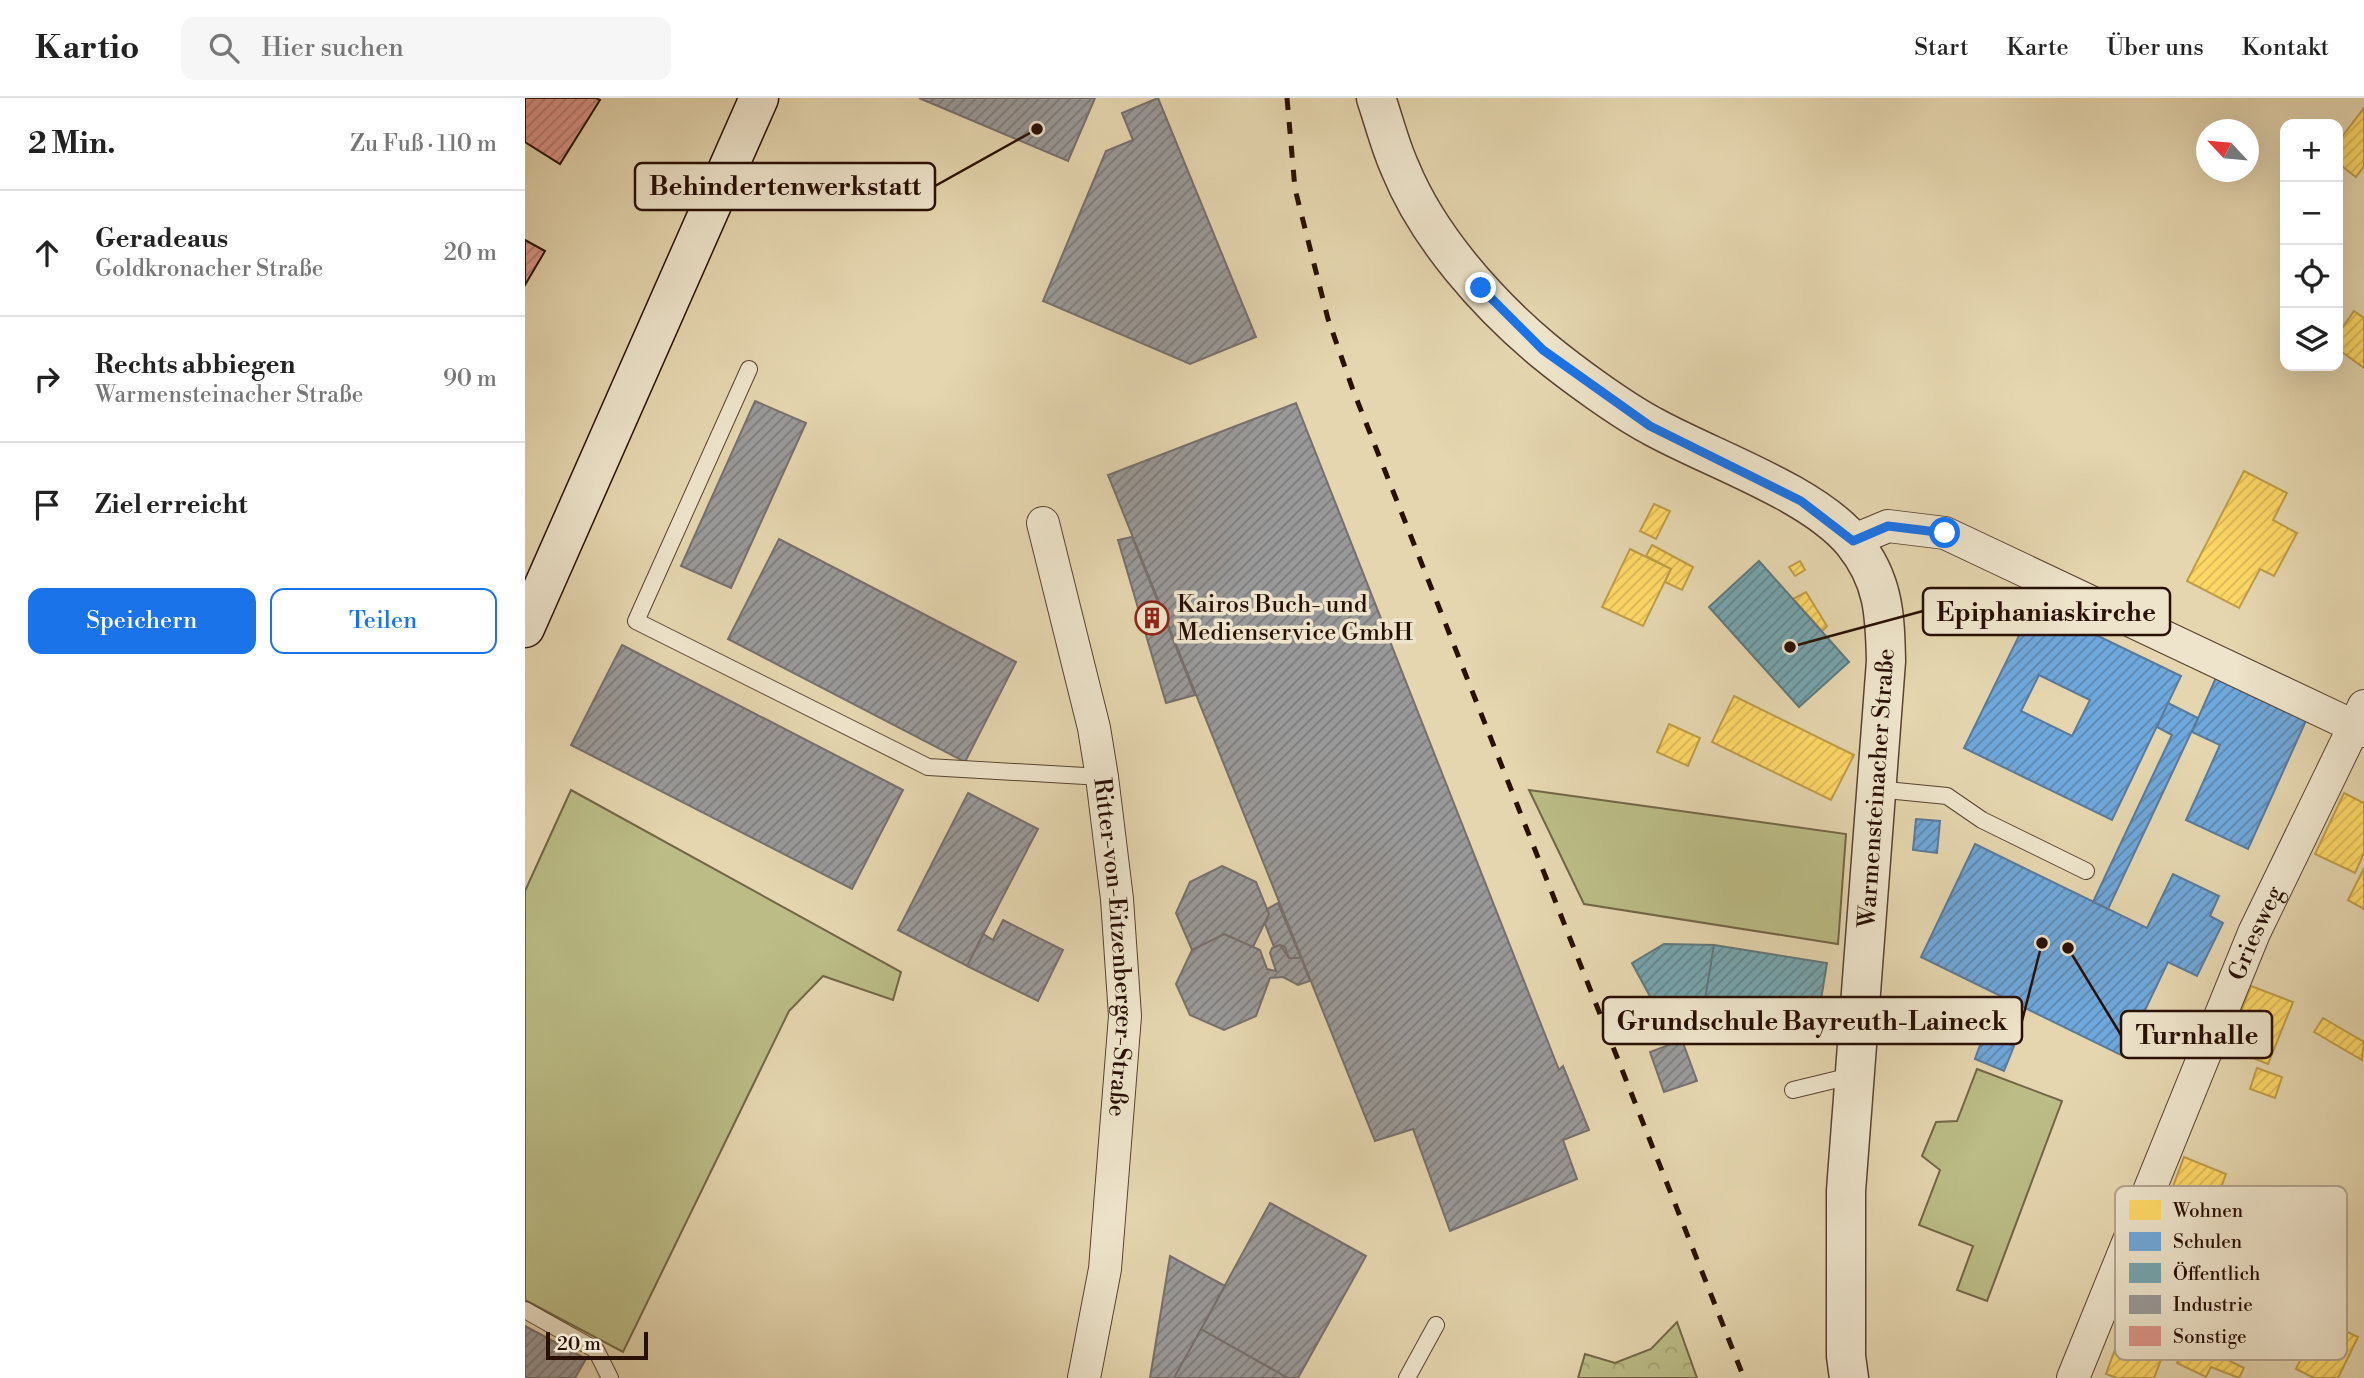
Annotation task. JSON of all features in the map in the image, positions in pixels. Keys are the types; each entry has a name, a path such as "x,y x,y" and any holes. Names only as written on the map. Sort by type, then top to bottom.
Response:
{"street":[{"path":"525,628 759,98"},
{"name":"Warmensteinacher Straße","path":"1376,98 1400,170 1433,229 1481,288 1543,350 1650,426 1801,501 1853,541 1876,580 1884,604 1886,661 1846,1191 1846,1356 1849,1378"},
{"name":"Ritter-von-Eitzenberger-Straße","path":"1044,523 1094,728 1117,899 1125,1016 1105,1269 1084,1378"},
{"path":"1853,541 1888,526 1945,533 2361,721"},
{"name":"Griesweg","path":"2151,1186 2254,933 2361,721"},
{"name":"Griesweg","path":"2073,1378 2115,1275"}],"lane":[{"path":"749,369 636,621 928,767 1102,777"},
{"path":"1876,789 1947,796 1982,820 2086,871"},
{"path":"1793,1090 1855,1075"},
{"path":"525,1310 596,1350 610,1378"},
{"path":"1407,1378 1436,1325"}],"green space":[{"path":"571,790 901,972 893,1000 823,976 789,1011 623,1352 525,1300 525,891"},
{"path":"1529,790 1846,834 1838,944 1584,904"},
{"path":"1977,1069 2062,1101 1987,1301 1957,1290 1973,1246 1919,1225 1940,1170 1922,1156 1936,1122 1957,1121"},
{"path":"1677,1322 1697,1378 1578,1378 1585,1354 1615,1363 1651,1349"}],"building: Wohnen":[{"path":"2364,108 2364,166 2356,177 2343,167 2343,135"},
{"path":"2354,311 2364,318 2364,368 2343,353 2343,327"},
{"path":"2244,471 2287,493 2273,520 2297,533 2274,576 2260,569 2239,608 2187,581"},
{"path":"1654,504 1670,511 1656,539 1640,531"},
{"path":"1652,545 1693,567 1682,590 1665,582 1671,569 1646,556"},
{"path":"1630,549 1671,569 1643,626 1602,607"},
{"path":"1800,561 1805,570 1795,576 1789,567"},
{"path":"1806,592 1827,626 1822,631 1793,599"},
{"path":"1734,696 1854,755 1831,800 1712,742"},
{"path":"1669,724 1700,738 1688,766 1657,752"},
{"path":"2344,793 2364,803 2364,853 2355,873 2315,854"},
{"path":"2364,868 2364,909 2348,900"},
{"path":"2251,986 2293,1002 2268,1064 2227,1048"},
{"path":"2323,1018 2364,1042 2362,1060 2314,1032"},
{"path":"2257,1068 2282,1077 2275,1098 2250,1089"},
{"path":"2184,1157 2226,1174 2221,1186 2173,1186"},
{"path":"2347,1332 2358,1337 2347,1360"},
{"path":"2115,1350 2115,1360 2161,1360 2154,1378 2117,1378 2106,1374"},
{"path":"2178,1360 2228,1360 2244,1368 2239,1378 2211,1367 2206,1377 2177,1363"},
{"path":"2300,1360 2347,1360 2338,1378 2314,1378 2296,1369"}],"building: Schulen":[{"path":"2034,605 2181,676 2112,820 1964,748","holes":["2039,675 2090,700 2072,736 2021,711"]},
{"path":"2218,673 2309,714 2248,849 2186,820 2220,745 2192,732"},
{"path":"2168,703 2198,718 2108,909 2093,902 2172,735 2157,727"},
{"path":"1916,819 1940,821 1937,853 1913,850"},
{"path":"1975,844 2147,928 2173,874 2219,896 2210,916 2223,923 2197,976 2168,962 2123,1056 1921,957"},
{"path":"1984,1034 2014,1046 2004,1071 1975,1059"}],"building: Öffentlich":[{"path":"1759,561 1849,662 1799,707 1709,607"},
{"path":"1664,944 1714,945 1704,1005 1691,1007 1666,1026 1632,963"},
{"path":"1714,945 1827,963 1817,1024 1704,1005"}],"building: Industrie":[{"path":"919,98 1095,98 1068,161"},
{"path":"1158,98 1256,337 1190,364 1043,301 1106,151 1133,140 1122,113"},
{"path":"755,401 806,423 731,588 681,566"},
{"path":"1296,403 1559,1070 1563,1066 1589,1130 1563,1140 1577,1179 1450,1231 1413,1129 1375,1141 1108,475"},
{"name":"Kairos Buch- und Medienservice GmbH","path":"1132,537 1195,695 1166,703 1118,540"},
{"path":"779,539 1016,662 965,762 728,639"},
{"path":"622,645 903,790 852,889 571,745"},
{"path":"968,793 1038,829 967,966 898,930"},
{"path":"1222,866 1256,882 1269,914 1253,947 1224,934 1192,950 1176,913 1190,882"},
{"path":"1278,903 1301,958 1289,958 1280,945 1274,947 1265,924 1269,914 1267,909"},
{"path":"1003,920 1063,950 1038,1001 967,966 983,934 993,940"},
{"path":"1224,934 1260,950 1267,969 1276,971 1270,953 1272,948 1280,945 1285,947 1289,958 1301,958 1310,981 1298,985 1283,977 1270,978 1256,1016 1224,1030 1190,1015 1176,984 1192,950"},
{"path":"1682,1040 1697,1081 1664,1092 1650,1052"},
{"path":"1270,1203 1366,1256 1298,1378 1288,1378 1201,1329"},
{"path":"1170,1256 1225,1286 1174,1378 1150,1378"},
{"path":"525,1326 586,1359 575,1378 525,1378"},
{"path":"1201,1329 1288,1378 1174,1378"}],"building: Sonstige":[{"path":"525,98 600,100 560,164 525,142"},
{"path":"525,240 545,251 525,285"}],"railway":[{"path":"1287,98 1295,189 1328,319 1353,390 1744,1378"}],"place":[{"name":"Behindertenwerkstatt","path":"1037,129"},
{"name":"Kairos Buch- und Medienservice GmbH","path":"1152,618"},
{"name":"Epiphaniaskirche","path":"1790,647"},
{"name":"Grundschule Bayreuth-Laineck","path":"2042,943"},
{"name":"Turnhalle","path":"2068,948"}],"route":[{"path":"1481,288 1543,350 1650,426 1801,501 1853,541 1888,526 1945,533"}]}
